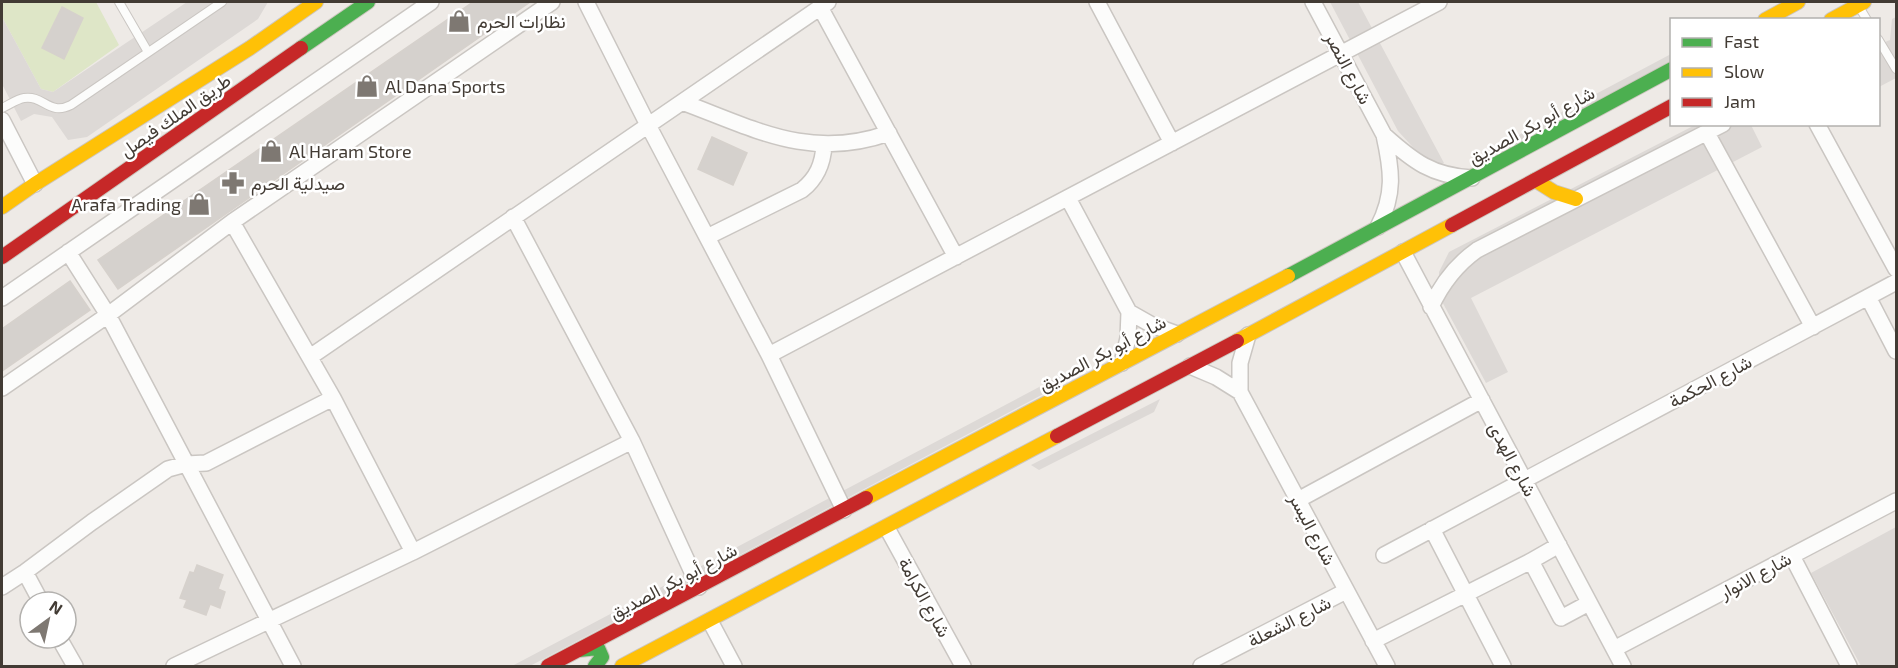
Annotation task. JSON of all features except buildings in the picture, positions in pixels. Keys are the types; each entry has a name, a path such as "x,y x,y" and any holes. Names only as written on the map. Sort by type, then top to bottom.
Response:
{"street":[{"name":"طريق الملك فيصل","path":"2,257 368,2"},
{"path":"2,298 431,2"},
{"path":"2,388 108,315 232,222 552,2"},
{"path":"586,2 769,355 844,510"},
{"path":"1097,2 1173,143"},
{"name":"شارع النصر","path":"1313,2 1384,135 1391,173 1391,187 1378,227"},
{"path":"769,355 1438,2"},
{"path":"1768,18 1798,2"},
{"path":"1835,18 1861,3"},
{"path":"310,357 824,4 889,133 956,256"},
{"name":"طريق الملك فيصل","path":"2,207 311,10"},
{"path":"87,198 155,138 308,29 311,10"},
{"name":"شارع أبو بكر الصديق","path":"548,666 1472,178 1670,70"},
{"path":"682,102 792,141 824,145 857,142 889,133"},
{"path":"622,666 1190,366 1670,107"},
{"path":"2,120 35,184"},
{"path":"1431,307 1445,280 1465,259 1489,242 1719,126"},
{"path":"1818,126 1896,269"},
{"path":"1707,133 1813,327"},
{"name":"شارع النصر","path":"1384,135 1403,153 1428,169 1450,176 1472,178"},
{"path":"707,237 802,190 820,167 824,157 824,145"},
{"path":"1535,180 1554,192 1576,199"},
{"path":"1068,198 1129,312 1128,338 1122,363"},
{"path":"513,218 632,441 699,587"},
{"path":"232,222 333,398 413,552"},
{"path":"68,252 108,315 293,666"},
{"name":"شارع الهدى","path":"1403,252 1623,666"},
{"name":"شارع الحكمة","path":"1384,555 1896,282"},
{"path":"1868,297 1896,351"},
{"path":"1129,312 1152,325 1177,334"},
{"name":"شارع اليسر","path":"1240,392 1240,363 1248,335"},
{"name":"شارع اليسر","path":"1190,366 1216,376 1240,392 1387,666"},
{"path":"2,587 168,469 186,464 206,463 333,398"},
{"path":"1298,500 1482,400"},
{"path":"174,666 413,552 632,441"},
{"name":"شارع الانوار","path":"1614,649 1896,501"},
{"name":"شارع الكرامة","path":"886,528 963,666"},
{"path":"1432,529 1503,666"},
{"path":"1373,641 1559,545"},
{"path":"1792,556 1849,666"},
{"path":"1531,561 1561,618 1589,603"},
{"path":"25,572 34,590"},
{"name":"شارع الشعلة","path":"1200,666 1346,591"},
{"path":"710,621 734,666"},
{"path":"579,650 598,648 602,657 596,666"},
{"path":"66,650 75,666"}],"lane":[{"path":"119,2 148,52"},
{"path":"2,108 25,98 38,99 49,107 64,108 222,2"},
{"path":"1861,3 1866,18"},
{"path":"1880,42 1896,69"}],"green space":[{"path":"2,2 96,2 119,45 53,92 41,89 2,17","holes":["61,8 83,18 63,58 42,48"]}],"shaded area":[{"path":"187,2 268,2 258,19 87,137 68,140 52,117 34,114 21,121 2,84 2,17 41,89 53,92"},
{"path":"1330,2 1358,2 1444,163 1432,168 1398,131"},
{"path":"1896,17 1896,78 1880,86 1880,44 1890,40 1892,19"},
{"path":"1670,55 1670,65 1501,155 1504,143"},
{"path":"1693,126 1752,126 1762,147 1471,298 1508,372 1486,383 1439,296 1439,272 1449,252"},
{"path":"1077,367 1087,371 530,666 512,666"},
{"path":"1160,399 1154,412 1039,470 1031,465"},
{"path":"1896,527 1896,666 1861,666 1811,573"}],"traffic: fast":[{"path":"301,48 368,2"},
{"path":"1288,276 1670,70"},
{"path":"579,650 598,648 602,657 595,666"}],"traffic: slow":[{"path":"2,207 250,48 316,2"},
{"path":"1769,18 1798,2"},
{"path":"1835,18 1864,2"},
{"path":"1535,180 1554,192 1576,199"},
{"path":"1237,341 1452,225"},
{"path":"866,498 1288,276"},
{"path":"622,666 1057,436"}],"traffic: jam":[{"path":"2,257 301,48"},
{"path":"1452,225 1670,107"},
{"path":"1057,436 1237,341"},
{"path":"548,666 866,498"}],"place":[{"name":"نظارات الحرم","path":"459,21"},
{"name":"Al Dana Sports","path":"367,86"},
{"name":"Al Haram Store","path":"271,151"},
{"name":"صيدلية الحرم","path":"233,183"},
{"name":"Arafa Trading","path":"199,204"}]}
